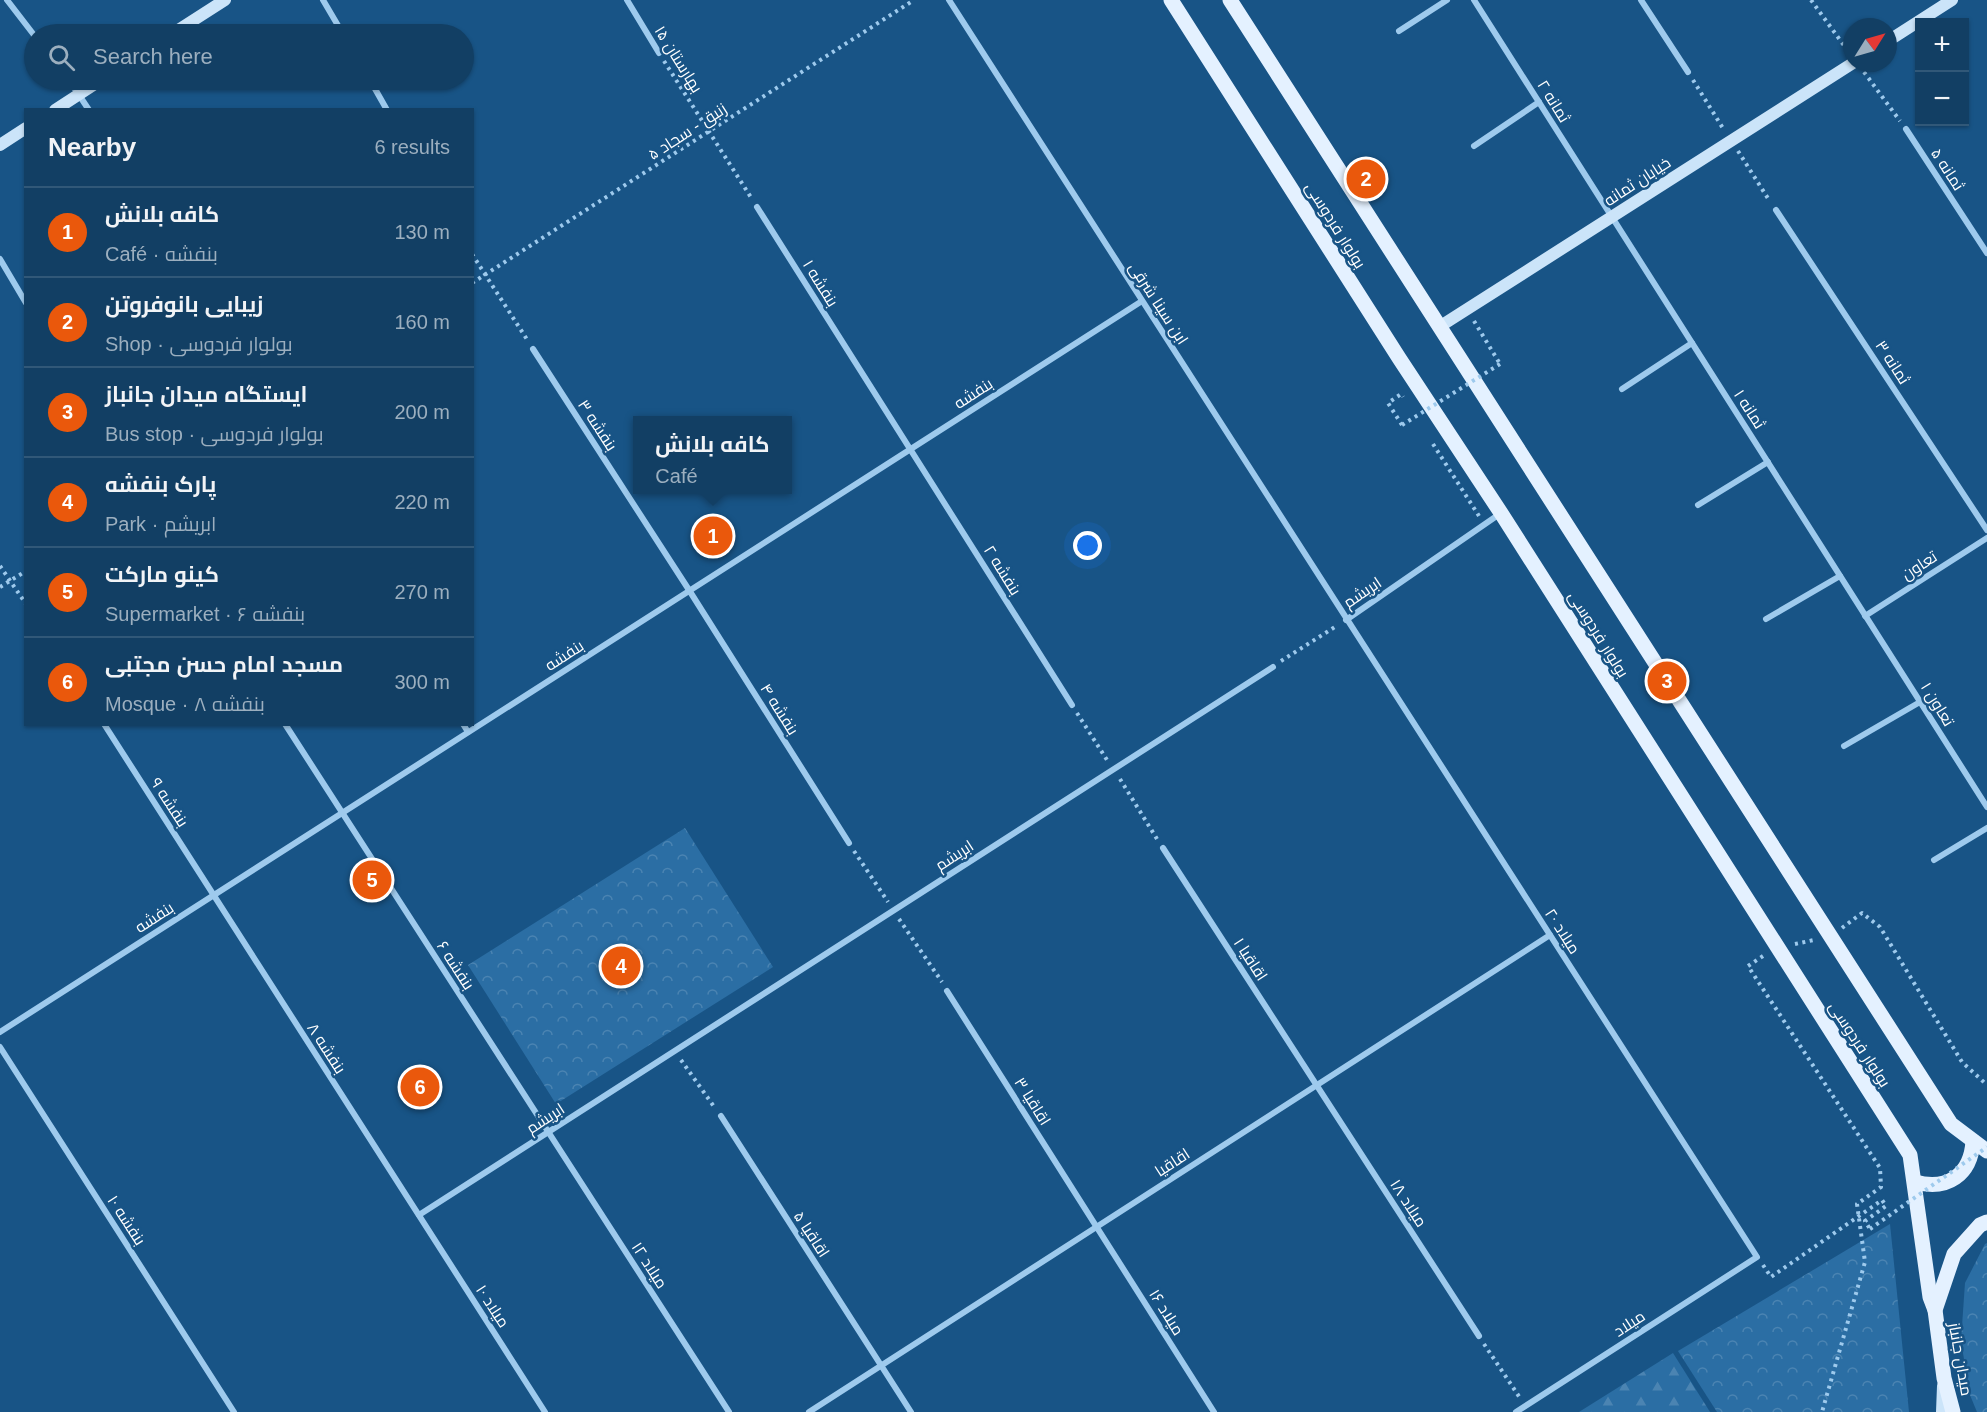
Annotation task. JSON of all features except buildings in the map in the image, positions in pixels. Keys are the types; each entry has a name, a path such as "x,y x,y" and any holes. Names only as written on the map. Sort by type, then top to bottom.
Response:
{"main road":[{"name":"بولوار فردوسی","path":"1171,0 1399,358 1502,513 1910,1155 1930,1297 1935,1310"},
{"name":"بولوار فردوسی","path":"1230,0 1951,1124 1982,1146"},
{"path":"1915,1182 1936,1185 1946,1183 1955,1178 1982,1146"},
{"name":"میدان جانباز","path":"1953,1412 1944,1378 1935,1310 1954,1254 1980,1225 1987,1222"}],"street":[{"path":"7,0 26,24"},
{"path":"188,24 225,0"},
{"path":"323,0 337,24"},
{"name":"بهارستان ۱۵","path":"627,0 659,53"},
{"name":"ابن سینا شرقی","path":"949,0 1346,620"},
{"path":"1399,31 1447,0"},
{"name":"ثمانه ۲","path":"1474,0 1612,217"},
{"path":"1641,0 1688,72"},
{"path":"1897,35 1952,0"},
{"name":"خیابان ثمانه","path":"1439,327 1843,71"},
{"path":"77,90 88,108"},
{"path":"58,108 85,90"},
{"path":"376,90 386,108"},
{"path":"1473,146 1539,102"},
{"path":"0,145 24,129"},
{"name":"ثمانه ۵","path":"1906,129 1987,254"},
{"name":"بنفشه ۱","path":"757,207 910,448"},
{"name":"ثمانه ۳","path":"1776,210 1987,530"},
{"name":"ثمانه ۱","path":"1612,217 1865,616"},
{"path":"0,259 24,300"},
{"name":"بنفشه","path":"0,1032 1142,301"},
{"path":"1622,389 1692,343"},
{"name":"بنفشه ۳","path":"533,349 689,590"},
{"name":"بنفشه ۲","path":"910,448 1072,705"},
{"path":"1698,505 1768,462"},
{"name":"ابریشم","path":"1346,620 1502,513"},
{"name":"تعاون","path":"1865,616 1987,538"},
{"path":"1766,619 1840,576"},
{"name":"بنفشه ۴","path":"689,590 849,843"},
{"name":"تعاون ۱","path":"1865,616 1987,807"},
{"name":"میلاد ۲۰","path":"1346,620 1757,1257"},
{"name":"ابریشم","path":"419,1215 1273,667"},
{"path":"1844,746 1920,702"},
{"name":"بنفشه ۹","path":"106,726 213,895"},
{"name":"بنفشه ۶","path":"286,726 548,1132"},
{"path":"464,726 468,732"},
{"path":"1934,860 1987,828"},
{"name":"اقاقیا ۱","path":"1163,848 1316,1085"},
{"name":"بنفشه ۸","path":"213,895 419,1215"},
{"name":"اقاقیا","path":"809,1412 1550,935"},
{"name":"اقاقیا ۳","path":"947,991 1096,1227"},
{"name":"بنفشه ۱۰","path":"0,1047 233,1410"},
{"name":"میلاد ۱۸","path":"1316,1085 1479,1336"},
{"name":"اقاقیا ۵","path":"721,1116 910,1412"},
{"name":"میلاد ۱۲","path":"548,1132 729,1412"},
{"name":"میلاد ۱۰","path":"419,1215 545,1412"},
{"name":"میلاد ۱۶","path":"1096,1227 1214,1412"},
{"name":"میلاد","path":"1516,1412 1757,1257"},
{"path":"1942,1412 1944,1378"}],"path":[{"name":"زنبق - سجاد ۵","path":"474,282 914,0"},
{"path":"1810,0 1843,44"},
{"name":"بهارستان ۱۵","path":"659,53 709,132"},
{"path":"1862,72 1906,129"},
{"path":"709,132 757,207"},
{"path":"474,258 533,349"},
{"path":"1408,404 1401,394 1389,403 1401,424 1500,364 1467,309"},
{"path":"1414,414 1420,424"},
{"path":"1427,434 1484,525"},
{"path":"0,566 24,601"},
{"path":"0,587 24,572"},
{"name":"ابریشم","path":"1273,667 1346,620"},
{"path":"1822,1412 1865,1262 1857,1204 1881,1187 1880,1168 1748,966 1777,947 1831,936 1862,913 1880,927 1962,1062 1987,1085"},
{"path":"675,1051 721,1116"},
{"path":"1757,1257 1771,1277 1882,1200 1886,1206 1865,1221 1870,1229 1982,1146"},
{"path":"1479,1336 1525,1406"}],"green space":[{"path":"685,828 773,967 556,1104 468,965"},
{"path":"1890,1224 1909,1412 1717,1412 1678,1351"},
{"path":"1987,1243 1987,1412 1977,1412 1970,1395 1961,1341 1965,1283"},
{"path":"1673,1353 1710,1412 1579,1412"}],"place":[{"name":"زیبایی بانوفروتن","path":"1366,179"},
{"name":"کافه بلانش","path":"713,536"},
{"name":"ایستگاه میدان جانباز","path":"1667,681"},
{"name":"کینو مارکت","path":"372,880"},
{"name":"پارک بنفشه","path":"621,966"},
{"name":"مسجد امام حسن مجتبی","path":"420,1087"}]}
